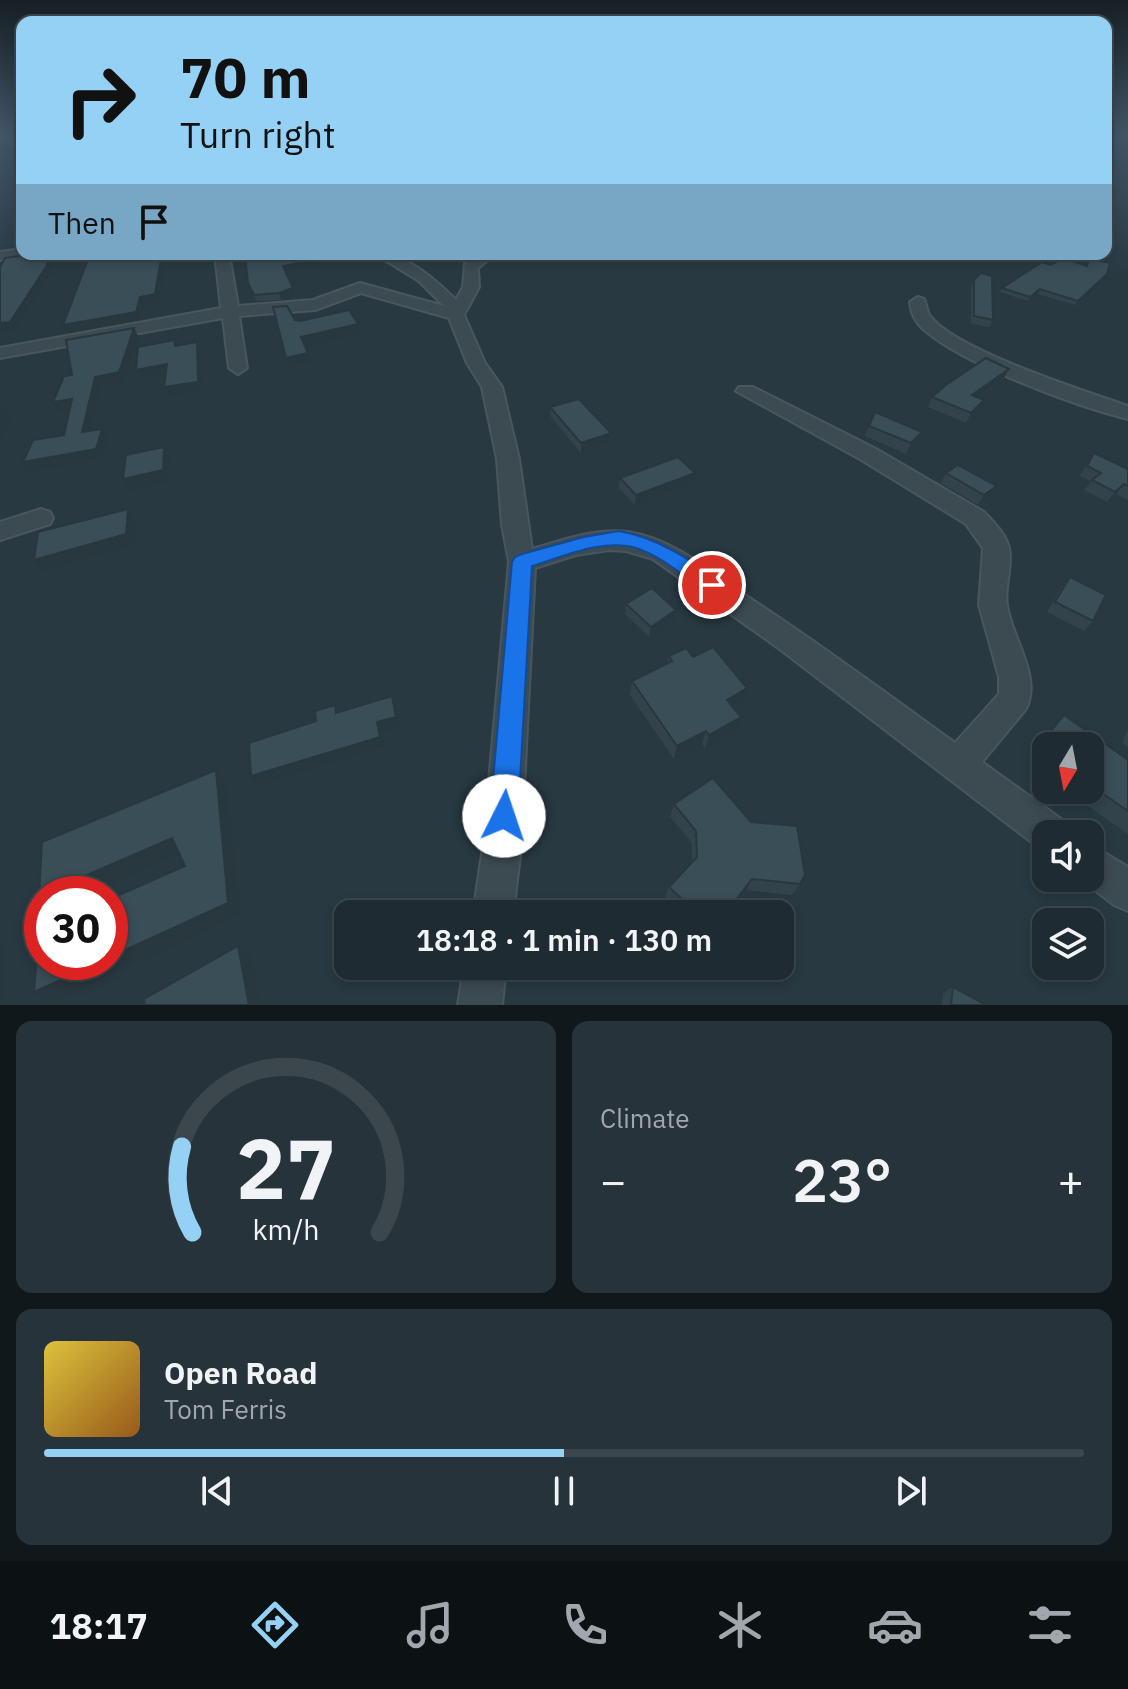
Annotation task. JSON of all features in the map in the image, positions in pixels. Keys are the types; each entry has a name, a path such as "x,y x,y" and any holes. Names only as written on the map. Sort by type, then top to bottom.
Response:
{"street":[{"path":"223,260 238,368"},
{"path":"391,260 437,289 451,304 476,363 492,387 508,459 514,525 522,562 502,847 495,900"},
{"path":"456,315 471,287 470,266 479,260"},
{"path":"0,353 228,312 315,305 360,288 456,315"},
{"path":"918,302 920,314 931,326 972,351 1128,413"},
{"path":"746,391 868,454 975,518 988,532 996,548 993,605 1014,677 1015,699 958,765"},
{"path":"0,531 41,518"},
{"path":"522,562 584,544 619,538 640,542 662,552 787,638 1032,820"},
{"path":"1104,873 1128,891"},
{"path":"480,1005 483,980"}],"building":[{"path":"5,258 49,260 10,322 0,323 0,267"},
{"path":"161,260 155,294 140,297 136,312 63,325 87,262"},
{"path":"246,260 315,260 283,266 293,288 279,293 254,295 248,283"},
{"path":"1060,260 1087,266 1089,260 1110,263 1107,274 1078,301 1040,289 1030,297 1002,288 1042,262 1051,265"},
{"path":"981,273 992,276 993,320 974,316 974,280"},
{"path":"287,306 295,320 349,310 358,324 301,337 308,353 286,358 273,307"},
{"path":"134,328 119,372 95,377 82,432 102,429 96,449 23,462 33,440 64,435 72,399 53,402 64,376 72,375 66,340"},
{"path":"174,340 175,346 197,342 198,382 164,387 167,364 136,370 138,347"},
{"path":"986,358 1009,369 972,395 984,400 971,413 932,397 946,385"},
{"path":"579,399 611,433 581,443 550,407"},
{"path":"875,412 922,432 911,443 869,426"},
{"path":"164,447 163,470 123,479 126,455"},
{"path":"1094,453 1128,469 1128,486 1124,484 1115,492 1092,480 1101,473 1087,466"},
{"path":"678,457 695,473 636,495 620,478"},
{"path":"958,465 997,486 984,495 946,473"},
{"path":"128,509 126,534 34,560 38,532"},
{"path":"1070,577 1106,595 1093,621 1055,602"},
{"path":"652,588 676,610 651,627 626,604"},
{"path":"713,647 747,688 727,700 741,717 709,735 706,731 677,746 632,681 672,661 669,656 686,648 693,657"},
{"path":"392,696 396,717 377,722 380,737 251,776 249,743 316,721 315,711 335,705 336,713"},
{"path":"1064,715 1088,732 1050,732"},
{"path":"1104,743 1128,760 1128,811 1104,795"},
{"path":"216,770 228,903 128,949 128,891 185,866 172,838 85,876 40,876 42,842"},
{"path":"713,778 751,822 797,826 805,875 800,884 752,879 736,900 683,900 669,887 697,857 696,831 674,804"},
{"path":"238,946 249,1005 145,1005 144,999"},
{"path":"35,980 60,980 34,992"},
{"path":"953,987 986,1005 951,1005"}],"route":[{"path":"504,816 522,562 584,544 619,538 640,542 662,552 712,585"}]}
